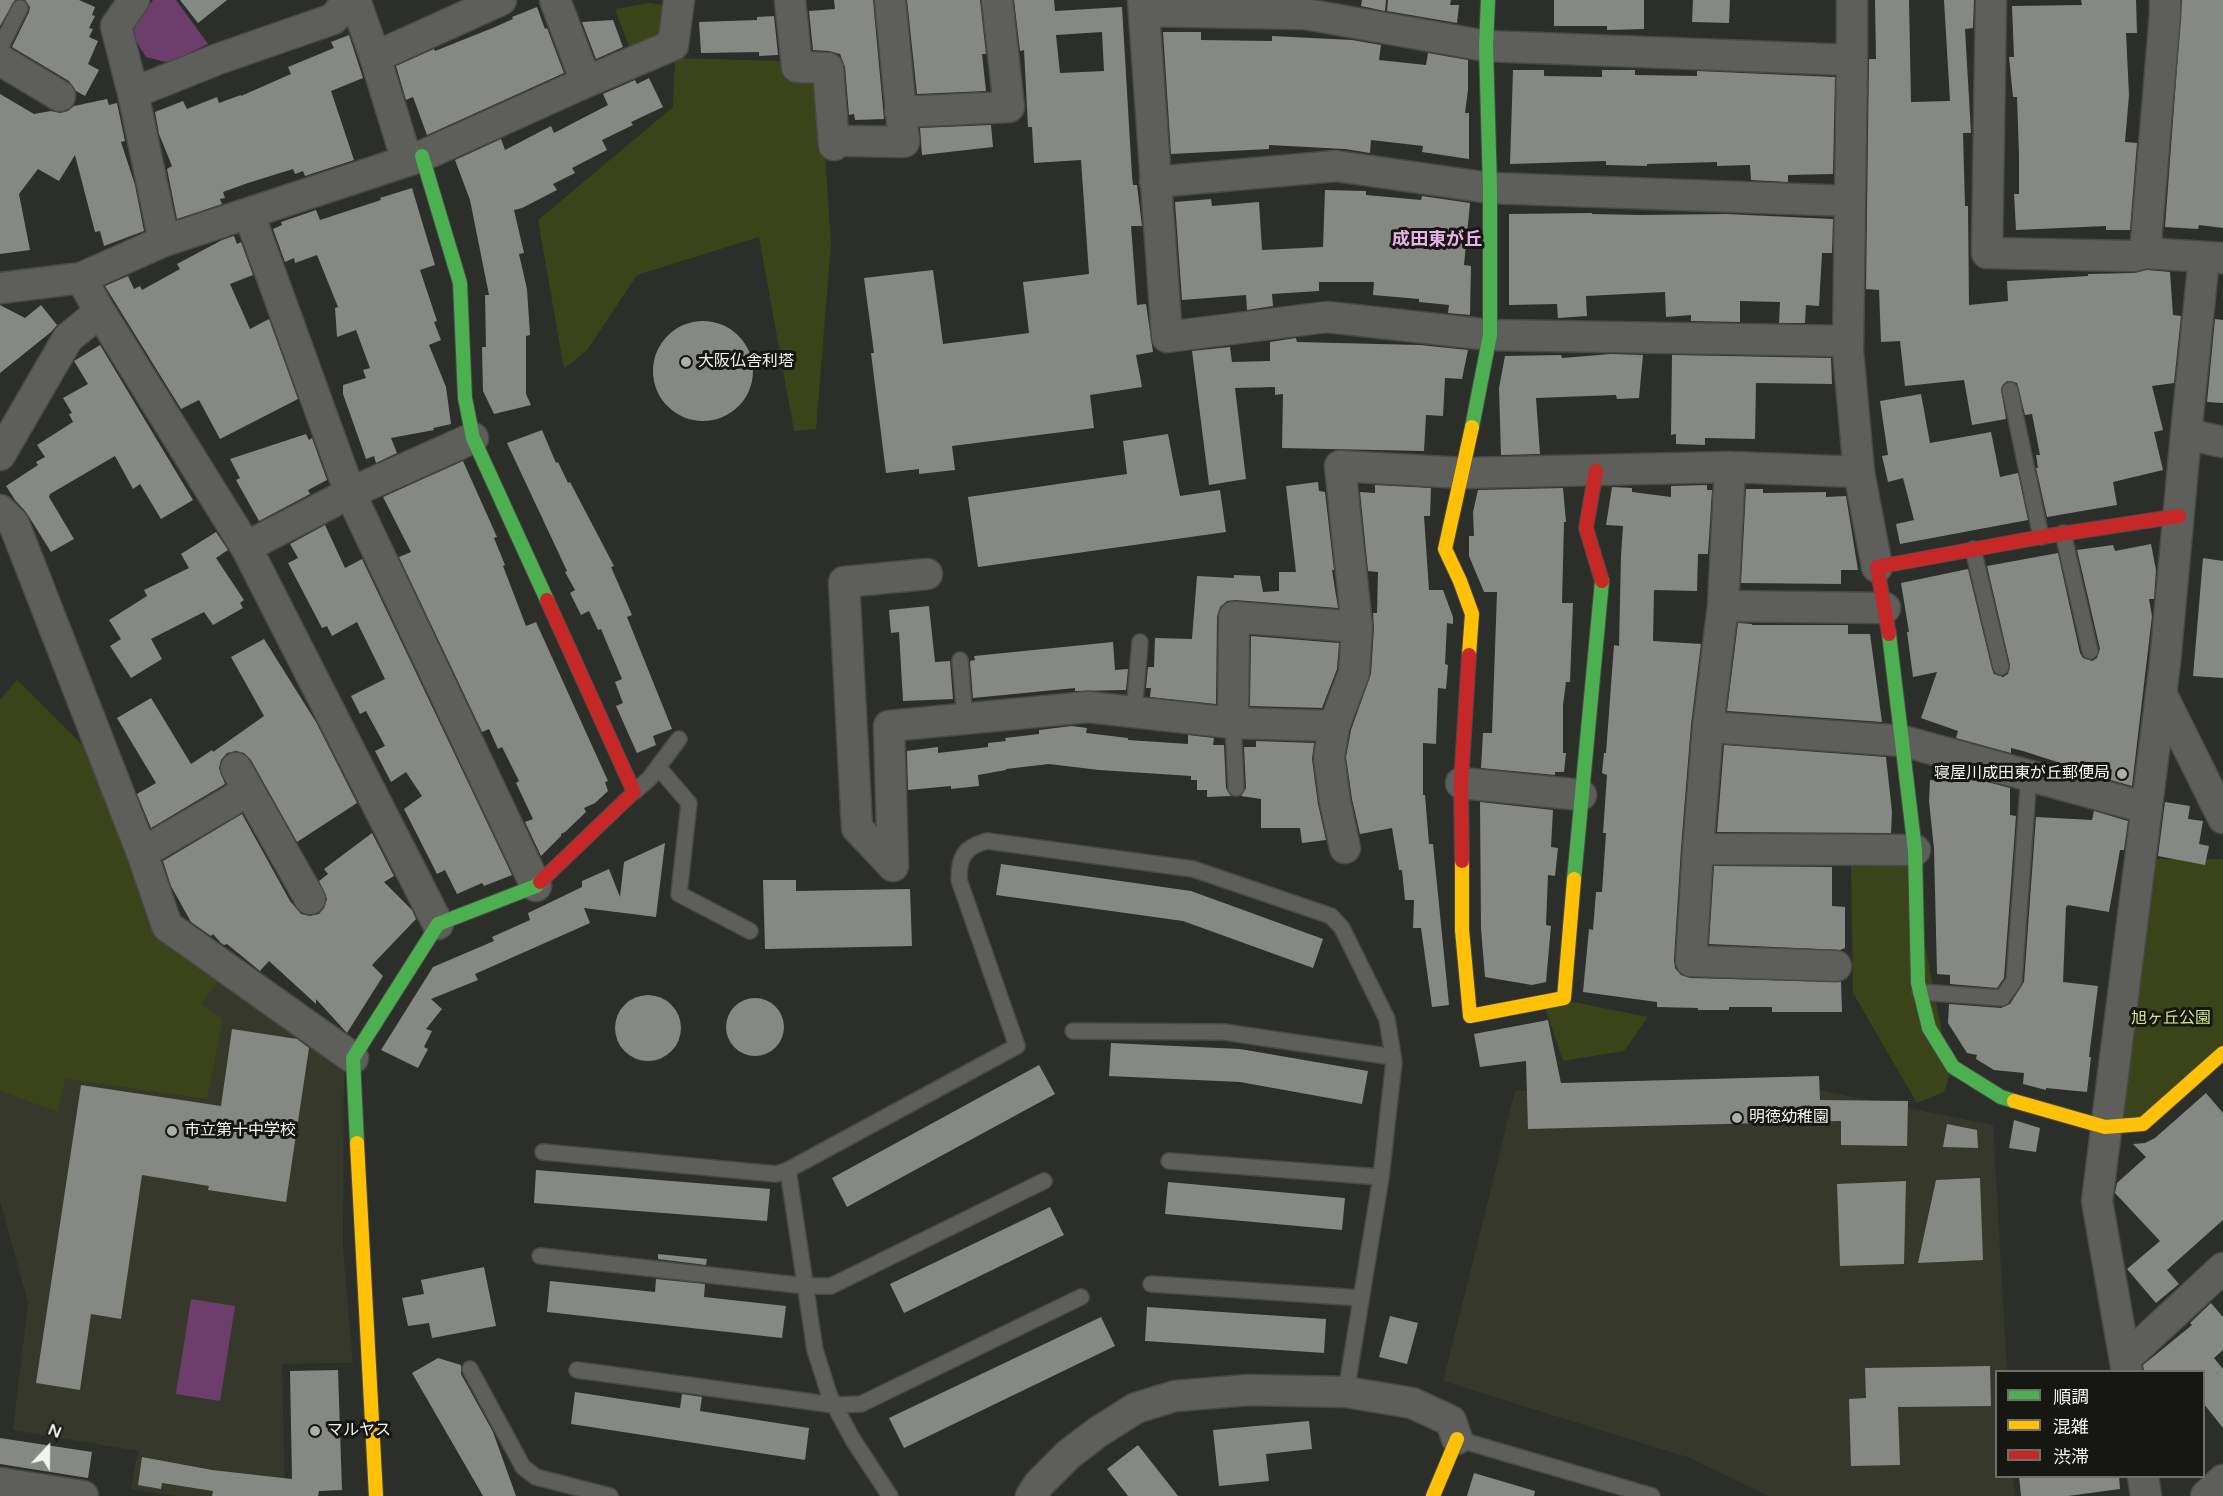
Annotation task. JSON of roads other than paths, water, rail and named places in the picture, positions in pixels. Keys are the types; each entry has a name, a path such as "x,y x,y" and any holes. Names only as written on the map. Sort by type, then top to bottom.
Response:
{"street":[{"path":"134,0 116,26 133,93 164,242"},
{"path":"133,93 218,59 333,19 349,0"},
{"path":"355,0 460,283 465,398 473,438 634,792 536,886 438,924 354,1058 376,1496"},
{"path":"375,57 501,0"},
{"path":"555,0 586,82"},
{"path":"0,288 81,278 164,242 415,158 673,45 679,0"},
{"path":"790,0 797,67 828,68 841,143 904,142 890,0"},
{"path":"900,112 1009,107 997,0"},
{"path":"1488,0 1486,46 1491,188 1490,335 1463,473 1445,549 1472,614 1461,783 1462,930 1470,1016 1564,998 1602,580 1586,528 1596,471"},
{"path":"1852,0 1848,341 1859,472 1885,608 1903,741 1915,850 1918,983 1929,1028 1953,1067 2001,1097 2105,1127 2143,1124 2223,1053"},
{"path":"1991,0 1987,253 2134,256 2145,253 2213,258 2186,434 2162,693 2097,1201 2126,1365"},
{"path":"2145,253 2165,14 2164,0"},
{"path":"1848,341 1490,335 1327,317 1167,337 1143,5 1305,14 1486,46 1852,60"},
{"path":"0,60 60,96"},
{"path":"1155,182 1336,166 1491,188 1850,201"},
{"path":"249,214 350,493 536,886"},
{"path":"81,278 246,547 438,924"},
{"path":"0,455 68,338 100,312"},
{"path":"2186,434 2223,442"},
{"path":"246,547 350,493 473,438"},
{"path":"1345,848 1335,802 1329,757 1334,726 1354,673 1357,627 1340,466 1463,473 1730,467 1859,472"},
{"path":"1730,467 1724,606 1708,727 1691,961 1836,966"},
{"path":"0,510 14,524 142,852 167,926 354,1058"},
{"path":"1877,567 2064,533 2179,516"},
{"path":"927,574 844,582 857,828 893,866 889,726 1088,707 1233,723 1334,726"},
{"path":"1724,606 1885,608"},
{"path":"1233,723 1234,617 1357,627"},
{"path":"2162,693 2222,815"},
{"path":"1708,727 1903,741 2147,808"},
{"path":"142,852 242,779 310,899"},
{"path":"1461,783 1581,795"},
{"path":"1698,849 1915,850"},
{"path":"2126,1365 2223,1268"},
{"path":"1031,1496 1039,1484 1069,1454 1136,1408 1175,1396 1249,1390 1346,1392 1412,1403 1451,1421 1457,1439 1433,1496"},
{"path":"2143,1478 2146,1496"},
{"path":"2206,1496 2223,1480"},
{"path":"0,1483 83,1496"}],"lane":[{"path":"0,48 20,8"},
{"path":"2010,390 2041,537"},
{"path":"2064,533 2090,651"},
{"path":"1973,549 2001,667"},
{"path":"1134,712 1140,642"},
{"path":"960,660 965,719"},
{"path":"1233,723 1236,788"},
{"path":"634,792 649,779 679,739"},
{"path":"658,767 689,803 679,894 750,931"},
{"path":"1920,992 2002,998 2014,981 2029,775"},
{"path":"543,1152 776,1174 788,1170 1017,1046 959,880 959,866 965,852 973,845 987,841 1193,869 1331,916 1342,928 1387,1019 1393,1057 1381,1177 1346,1392"},
{"path":"1073,1031 1224,1032 1393,1057"},
{"path":"1169,1161 1381,1177"},
{"path":"788,1170 815,1350 834,1405 853,1440 890,1496"},
{"path":"540,1256 806,1286 831,1286 1044,1181"},
{"path":"1151,1284 1361,1298"},
{"path":"577,1370 834,1405 861,1404 1081,1297"},
{"path":"470,1368 523,1467 536,1477 610,1496"},
{"path":"1457,1439 1652,1496"}],"place":[{"name":"大阪仏舎利塔","path":"686,362"},
{"name":"寝屋川成田東が丘郵便局","path":"2122,774"},
{"name":"明徳幼稚園","path":"1737,1118"},
{"name":"市立第十中学校","path":"172,1131"},
{"name":"マルヤス","path":"315,1431"}],"district":[{"name":"成田東が丘","path":"1437,240"}],"park label":[{"name":"旭ヶ丘公園","path":"2171,1019"}]}
